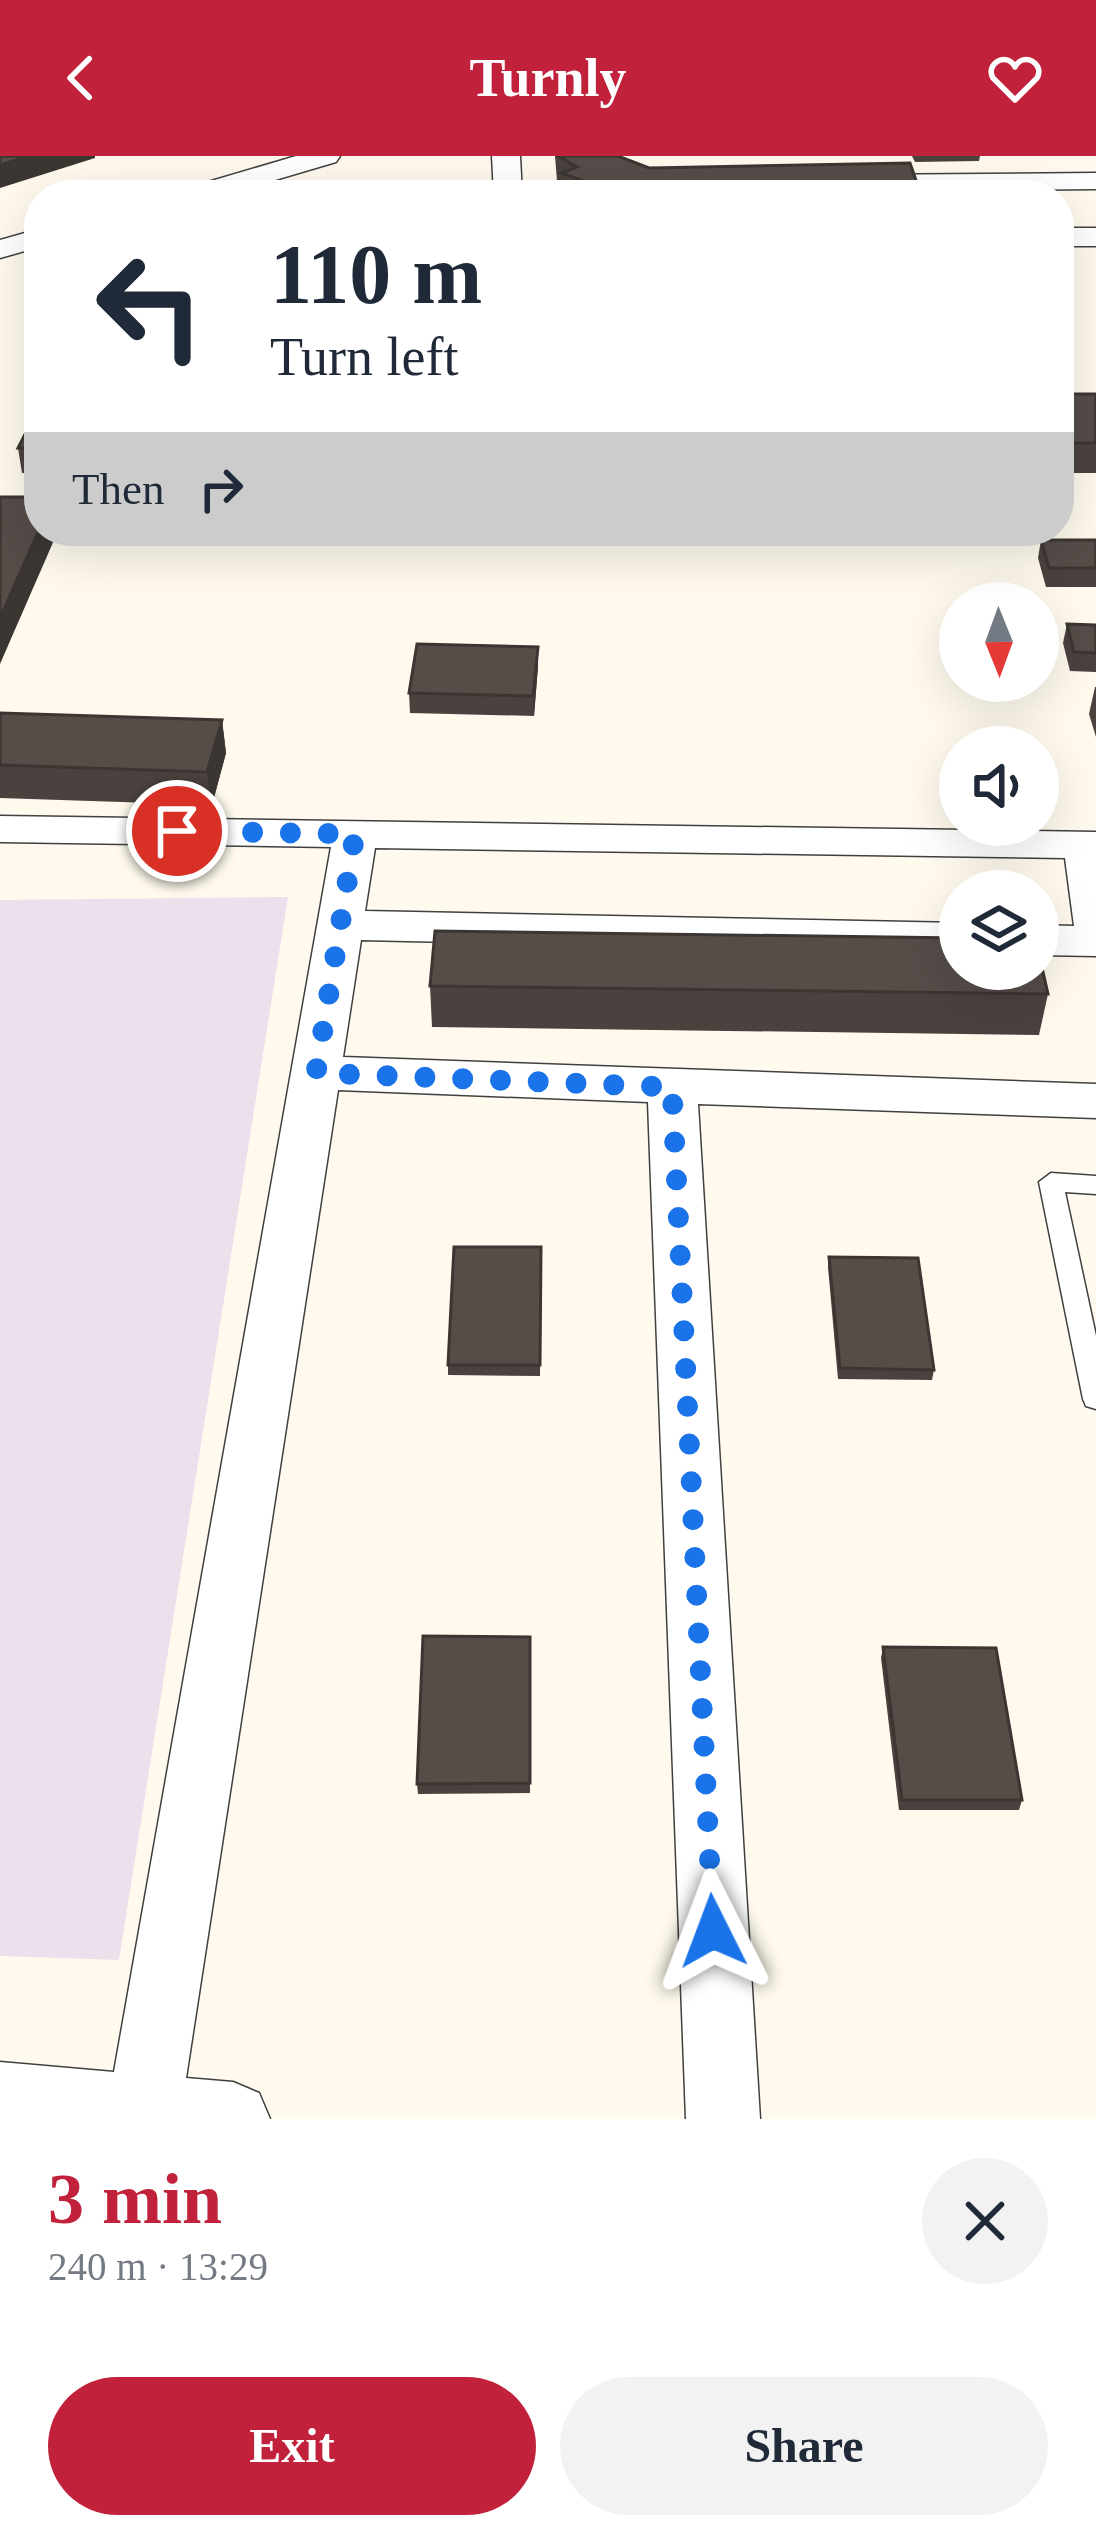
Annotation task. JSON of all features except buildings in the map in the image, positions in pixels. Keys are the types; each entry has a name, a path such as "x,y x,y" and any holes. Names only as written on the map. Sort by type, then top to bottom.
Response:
{"street":[{"path":"245,180 326,156"},
{"path":"844,180 878,176 1068,180"},
{"path":"0,829 1090,845 1096,925"},
{"path":"144,2114 355,834"},
{"path":"339,926 939,938"},
{"path":"1059,940 1096,941"},
{"path":"316,1073 1096,1101"},
{"path":"672,1087 723,2119"},
{"path":"0,2099 232,2119"}],"lane":[{"path":"1096,1185 1051,1182 1096,1399"}],"shaded area":[{"path":"288,897 119,1960 0,1956 0,900"}],"route":[{"path":"177,831 355,834 316,1073 672,1087 713,1931"}]}
